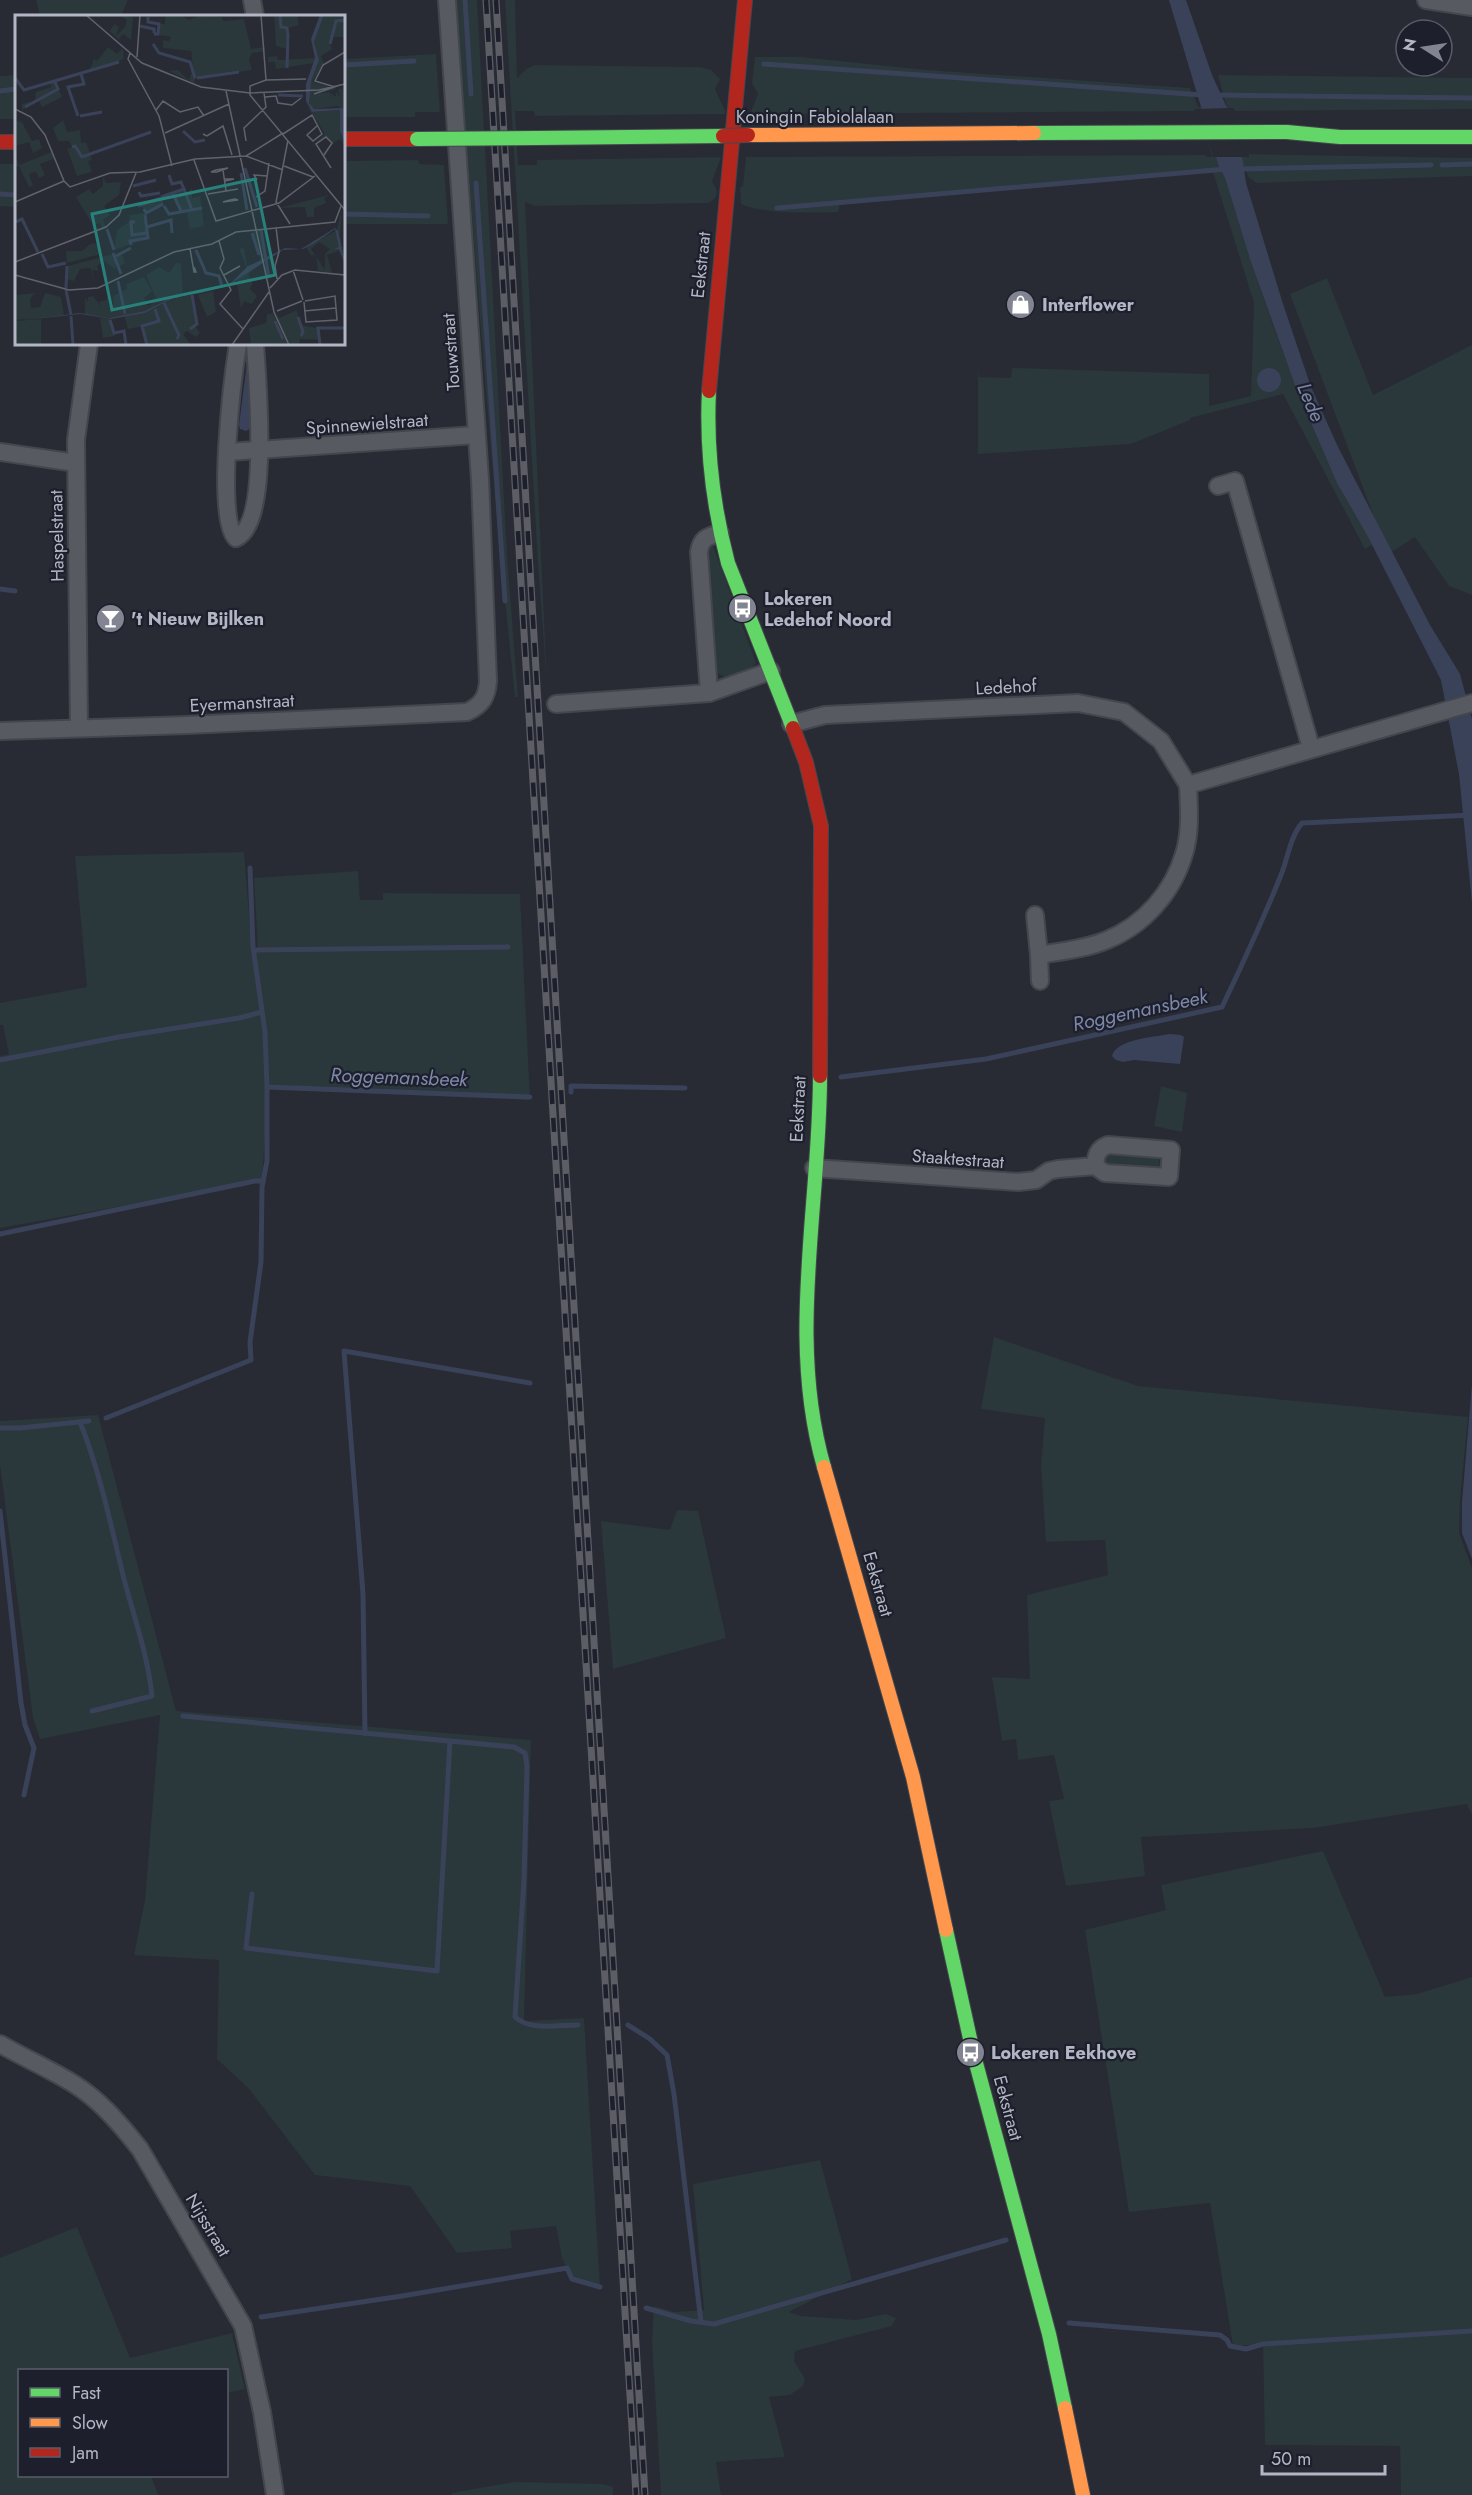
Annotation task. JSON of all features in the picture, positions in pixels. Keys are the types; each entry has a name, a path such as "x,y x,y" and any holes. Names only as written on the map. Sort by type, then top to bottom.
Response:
{"street":[{"path":"252,0 255,15"},
{"name":"Touwstraat","path":"447,0 476,435 487,641 488,681 483,701"},
{"name":"Eekstraat","path":"744,0 707,412 709,472 720,533 729,563 806,762 821,826 820,1092 806,1281 806,1326 814,1417 821,1456 913,1777 973,2052 1049,2334 1083,2495"},
{"path":"1426,0 1472,7"},
{"name":"Koningin Fabiolalaan","path":"345,139 1242,133 1287,132 1359,122"},
{"name":"Koningin Fabiolalaan","path":"1287,132 1340,137 1472,137"},
{"name":"Haspelstraat","path":"79,728 76,441 89,345"},
{"path":"238,345 227,428 227,516 230,533 236,538 243,535 248,526 260,470 255,345"},
{"name":"Spinnewielstraat","path":"228,452 476,435"},
{"path":"0,452 76,463"},
{"path":"1218,486 1242,478 1311,748"},
{"path":"709,693 699,552 700,542 720,533"},
{"path":"556,704 709,693 771,671"},
{"name":"Eyermanstraat","path":"0,731 467,711 483,701"},
{"name":"Ledehof","path":"791,724 825,715 1078,703 1124,712 1161,741 1188,785 1189,820 1184,853 1174,879 1150,912 1129,929 1106,941 1039,955"},
{"path":"1188,785 1472,703"},
{"path":"1035,915 1040,981"},
{"name":"Staaktestraat","path":"814,1168 1018,1182 1036,1180 1049,1171 1058,1169 1095,1166"},
{"name":"Nijsstraat","path":"0,2044 75,2085 124,2128 140,2149 243,2326 262,2412 275,2495"}],"shaded area":[{"path":"36,0 128,0 121,15 40,15"},
{"path":"456,0 477,0 507,555 518,697 515,697 490,436"},
{"path":"505,0 515,0 517,78 526,69 535,65 701,67 711,70 720,79 715,89 725,111 725,114 535,116 534,111 515,111 518,165 537,165 537,160 721,157 712,182 717,194 708,203 535,206 525,202 547,685 538,563"},
{"path":"436,54 440,112 415,112 415,117 345,117 345,59"},
{"path":"755,57 801,57 927,70 1190,88 1199,108 1201,106 1219,167 1225,178 1262,293 1304,407 1341,489 1372,545 1365,549 1283,394 1190,418 1190,420 1131,444 978,454 978,369 979,377 1011,378 1012,368 1209,374 1209,406 1251,396 1254,303 1213,172 840,204 838,212 774,211 741,204 740,187 743,187 746,157 1206,155 1212,157 1199,109 1194,109 1195,111 750,114 758,94 752,83"},
{"path":"15,75 15,119 0,119 0,76"},
{"path":"1218,75 1472,78 1472,109 1235,111 1233,108 1227,108"},
{"path":"1249,154 1472,158 1472,176 1257,183 1249,178 1240,157 1249,157"},
{"path":"418,160 419,164 444,165 448,224 345,224 345,161"},
{"path":"0,164 15,164 15,207 0,206"},
{"path":"1327,278 1373,395 1472,345 1472,595 1449,586 1415,537 1388,554 1290,294"},
{"path":"713,546 756,663 751,668 726,678 716,672 713,666 706,556 708,548"},
{"path":"244,852 252,953 258,949 254,878 358,871 360,900 383,900 383,893 520,894 530,1100 268,1089 262,1181 0,1228 0,1056 9,1054 3,1025 0,1025 0,1003 87,987 75,856"},
{"path":"1161,1086 1187,1093 1182,1132 1154,1126"},
{"path":"1103,1153 1158,1155 1160,1165 1156,1170 1105,1167"},
{"path":"994,1337 1138,1386 1468,1417 1459,1533 1472,1568 1472,1815 1467,1804 1313,1828 1141,1837 1145,1876 1066,1886 1049,1801 1064,1799 1054,1755 1018,1760 1016,1739 1002,1741 992,1677 1030,1679 1027,1595 1108,1575 1105,1540 1046,1542 1041,1466 1045,1418 981,1409"},
{"path":"98,1415 176,1711 531,1740 524,2021 584,2018 600,2287 572,2279 562,2258 556,2226 510,2231 512,2248 457,2253 410,2186 315,2175 249,2089 217,2059 219,1960 134,1955 145,1900 160,1715 40,1739 33,1718 0,1465 0,1421"},
{"path":"677,1510 698,1511 726,1638 613,1669 601,1521 670,1530"},
{"path":"1323,1851 1385,1997 1417,1994 1472,1977 1472,2495 1401,2495 1400,2446 1265,2445 1263,2344 1233,2346 1210,2203 1129,2212 1085,1930 1166,1910 1161,1885"},
{"path":"820,2160 852,2279 789,2312 801,2316 856,2320 886,2314 896,2318 892,2326 795,2351 794,2361 805,2379 803,2386 790,2395 769,2397 785,2457 716,2462 721,2495 661,2495 652,2341 654,2306 674,2312 704,2310 693,2184"},
{"path":"77,2227 130,2358 232,2333 245,2389 228,2393 228,2369 18,2369 18,2477 151,2477 158,2495 0,2495 0,2258"},
{"path":"515,2482 603,2484 613,2487 613,2495 452,2495 452,2493"}],"water":[{"name":"Lede","path":"1169,0 1186,0 1212,75 1227,108 1243,161 1246,183 1311,387 1338,447 1430,625 1460,674 1472,719 1472,903 1459,774 1441,680 1368,537 1337,483 1296,388 1250,259 1225,178 1219,167"},
{"path":"249,358 253,427 246,431 240,429 239,425 247,363 244,360"},
{"path":"1269,368 1274,369 1280,375 1280,385 1274,391 1269,392 1264,391 1258,385 1257,380 1258,375 1264,369"},
{"path":"1170,1034 1184,1037 1180,1064 1134,1060 1123,1062 1112,1056 1115,1050 1128,1042"},
{"path":"1472,1384 1472,1559 1462,1533 1462,1502"}],"pier":[{"path":"1230,108 1244,157 1213,157 1198,109"}],"waterway":[{"path":"465,0 471,94"},
{"path":"345,65 414,61"},
{"path":"764,64 1203,95"},
{"path":"0,91 15,89"},
{"path":"1216,95 1472,98"},
{"path":"1442,165 1472,164"},
{"path":"1239,169 1431,165"},
{"path":"777,208 1227,169"},
{"path":"476,183 505,601"},
{"path":"0,194 15,195"},
{"path":"345,214 428,216"},
{"path":"0,589 15,591"},
{"name":"Roggemansbeek","path":"841,1077 986,1059 1222,1007 1253,941 1295,835 1302,823 1472,815"},
{"path":"106,1418 251,1360 250,1342 261,1262 262,1187 267,1161 267,1087 265,1032 253,947 250,868"},
{"path":"254,950 508,947"},
{"path":"0,1060 262,1012"},
{"name":"Roggemansbeek","path":"571,1092 571,1086 685,1088"},
{"name":"Roggemansbeek","path":"267,1087 530,1097"},
{"path":"0,1234 263,1181"},
{"path":"365,1734 363,1594 344,1351 530,1383"},
{"path":"0,1428 89,1421"},
{"path":"80,1422 105,1499 144,1651 152,1696 92,1711"},
{"path":"0,1511 21,1703 25,1725 34,1748 24,1795"},
{"path":"183,1716 514,1747 525,1753 527,1766 524,1880 515,2017 536,2026 578,2025"},
{"path":"252,1894 246,1948 437,1971 450,1741"},
{"path":"628,2025 650,2039 667,2055 674,2094 701,2322"},
{"path":"646,2308 691,2321 714,2324 1006,2240"},
{"path":"261,2317 567,2268 572,2279 600,2287"},
{"path":"1069,2323 1220,2335 1227,2340 1230,2346 1246,2349 1263,2344 1472,2331"}],"railway":[{"path":"486,0 636,2495"},
{"path":"496,0 645,2495"}],"traffic: fast":[{"path":"1034,133 1287,132 1340,137 1472,137"},
{"path":"536,138 723,136"},
{"path":"417,139 536,138"},
{"path":"709,391 712,478 718,520 728,563 793,728"},
{"path":"820,1076 806,1321 813,1419 824,1467"},
{"path":"946,1930 973,2052 1049,2334 1065,2408"}],"traffic: slow":[{"path":"748,135 1034,133"},
{"path":"824,1467 913,1777 946,1930"},
{"path":"1065,2408 1083,2495"}],"traffic: jam":[{"path":"709,391 745,0"},
{"path":"723,136 748,135"},
{"path":"345,139 417,139"},
{"path":"0,142 15,142"},
{"path":"793,728 806,762 821,826 820,1076"}],"place":[{"name":"Interflower","path":"1021,305"},
{"name":"Lokeren Ledehof Noord","path":"743,609"},
{"name":"'t Nieuw Bijlken","path":"110,619"},
{"name":"Lokeren Eekhove","path":"970,2053"}]}
